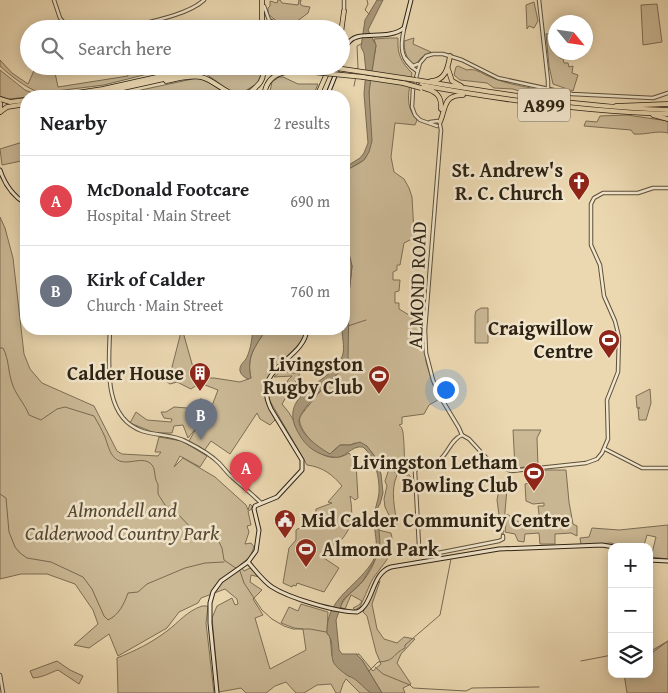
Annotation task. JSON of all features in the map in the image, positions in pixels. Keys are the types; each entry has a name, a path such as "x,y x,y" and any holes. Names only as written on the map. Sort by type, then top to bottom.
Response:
{"main road":[{"path":"262,0 262,20"},
{"path":"350,40 358,36 390,35 398,32 404,28 411,0"},
{"path":"343,20 344,11"},
{"path":"421,84 438,80 443,76 448,67 450,56"},
{"name":"A899","path":"448,67 451,79 456,83 475,90"},
{"name":"A899","path":"350,70 416,80 421,84 478,96 531,104 641,113 668,112"},
{"path":"96,90 166,75"},
{"path":"116,90 183,75"},
{"path":"253,90 259,84 263,75"},
{"path":"266,90 268,84 276,75"},
{"path":"320,90 326,75"},
{"path":"329,90 335,75"},
{"name":"A899","path":"349,75 403,83 475,90 532,99 668,112"},
{"path":"140,85 198,77 210,80 225,90"},
{"path":"421,84 432,90 439,97 442,105 438,123"},
{"path":"438,123 444,107 450,98 457,95 478,96"},
{"path":"0,99 10,102 20,101"},
{"path":"0,103 0,112"},
{"name":"A899","path":"604,107 668,104"},
{"path":"0,112 7,107 20,105"},
{"name":"A899","path":"641,113 668,119"},
{"path":"0,170 9,190 20,200"},
{"path":"217,693 210,623 210,603 218,585 229,574 248,562 256,551 259,526 254,511 255,506 277,497 300,474 302,460 267,401 266,392 268,381 276,369 304,341 306,335"},
{"path":"248,562 272,587 294,598 331,608 356,612 363,608 372,588 387,568 499,549 608,546"},
{"path":"653,560 668,561"}],"street":[{"path":"54,0 62,20"},
{"path":"154,20 187,11 198,6 204,0"},
{"path":"262,0 267,18 269,20"},
{"path":"342,20 344,0"},
{"path":"539,0 548,89"},
{"path":"404,28 401,44 402,55 407,63 417,71"},
{"path":"438,123 424,122 415,115 412,107 417,71 420,63 426,56 433,54 450,56 498,78 572,94 653,98 668,93"},
{"path":"402,55 413,66 420,63"},
{"name":"ALMOND ROAD","path":"438,123 441,130 434,197 425,330 426,353 437,389 462,435 469,439 486,459 499,468 510,471 591,462 605,449"},
{"path":"667,468 642,468 605,449 608,439 606,404 608,394 618,372 619,337 615,320 604,296 600,266 591,245 591,204 594,198 603,193 638,193 653,188 668,188"},
{"path":"110,335 111,385 118,411 126,422 141,431 172,436 188,442 218,462 261,503"},
{"path":"462,435 456,438 438,462 418,467 415,472 419,546 424,552 429,553 499,541 504,536"},
{"path":"460,549 461,555"},
{"path":"0,675 3,693"}],"green space":[{"path":"280,0 282,3 298,5 299,0 301,0 300,4 310,7 308,13 299,20 275,20 268,14 268,8 270,1 277,3"},
{"path":"534,2 538,21 534,28 529,26 527,29 526,5"},
{"path":"657,4 662,42 643,45 641,5"},
{"path":"546,34 548,34 548,55"},
{"path":"398,38 398,49 401,57 412,73 408,98 410,109 417,120 415,125 395,123 391,157 394,172 404,179 412,197 414,232 418,241 412,239 404,243 400,265 397,265 397,270 393,272 393,280 400,280 399,291 395,292 395,303 399,303 399,309 409,315 423,318 426,362 438,400 429,405 424,414 402,417 402,424 399,425 402,428 403,435 404,468 412,479 403,470 396,467 393,470 397,475 393,493 397,525 394,528 389,526 389,515 384,499 387,486 385,481 389,469 379,466 370,451 364,446 355,443 340,445 332,452 342,446 348,447 337,453 326,453 315,445 305,433 300,422 300,417 313,400 346,366 347,335 350,335 352,266 350,260 350,168 364,160 369,150 371,134 369,92 376,46 374,39"},
{"path":"414,38 413,44 431,52 421,58 416,64 413,64 406,54 404,44 404,41"},
{"path":"0,60 12,73 28,84 32,75 55,75 58,87 128,75 143,75 104,85 64,90 34,90 24,85 0,66"},
{"path":"548,60 563,60 564,63 568,63 569,67 573,66 572,73 578,75 573,91 553,84"},
{"path":"458,66 467,70 475,70 503,82 549,92 548,96 531,95 513,89 494,88 487,83 460,80 454,75"},
{"path":"0,70 25,90 20,90 20,98 8,99 0,96"},
{"path":"207,75 261,75 259,81 246,90 229,90"},
{"path":"279,77 283,77 298,84 318,84 316,90 270,90 272,82"},
{"path":"197,78 207,81 221,90 141,90"},
{"path":"627,115 668,121 668,133 634,134 631,130 584,126 586,121 597,122 600,116"},
{"path":"20,143 20,161 2,165 0,149"},
{"name":"Almondell and Calderwood Country Park","path":"0,217 13,258 20,335 22,335 24,354 30,369 42,383 94,406 117,451 122,454 158,456 161,452 155,452 159,437 182,441 207,456 200,467 180,456 174,467 183,458 215,477 246,505 248,510 250,504 252,506 252,509 248,511 251,525 247,526 249,532 245,544 251,543 254,547 250,557 240,565 244,571 250,568 259,577 251,575 250,582 262,590 253,599 263,615 255,618 270,669 306,650 303,629 281,623 289,607 298,611 301,604 328,612 327,633 330,637 332,656 376,693 360,693 346,679 340,693 336,693 331,684 317,685 304,693 296,693 286,682 275,686 266,693 246,693 241,688 219,692 212,618 217,606 232,598 235,605 238,604 237,599 225,589 201,598 198,603 179,612 167,628 118,656 109,634 89,648 74,645 98,624 93,610 75,584 47,574 21,574 0,579"},
{"path":"481,308 488,308 488,343 475,343 475,315 476,311"},
{"path":"180,335 184,335 196,378 214,378 240,382 251,378 250,364 255,346 263,335 305,335 299,345 273,373 269,381 266,394 275,420 270,425 260,419 257,413 230,454 211,441 204,451 189,441 197,427 188,438 183,425 174,426 172,433 155,433 130,423 136,412 147,420 171,422 172,419 164,418 161,412 166,412 174,407 187,408 199,403 200,399 202,399 203,404 210,411 218,390 197,382 197,385 191,389 177,382 170,384 166,381 169,377 177,376 173,372 172,367"},
{"path":"279,373 300,374 282,404 292,417 295,426 305,441 325,456 341,457 349,453 356,463 358,498 355,500 350,496 352,517 348,531 324,558 339,568 324,592 297,583 296,586 293,585 292,587 283,583 289,548 296,540 296,530 306,524 308,519 315,521 316,509 332,503 328,502 342,486 327,472 307,465 270,401 268,393 276,395 282,393 292,376 274,377"},
{"path":"650,389 651,403 646,420 639,420 636,396"},
{"path":"513,430 541,430 537,438 538,466 515,468"},
{"path":"547,470 566,470 569,502 573,524 577,526 577,536 571,533 555,534 555,544 540,544 539,533 525,534 524,542 518,541 515,534 505,532 507,514 523,525 540,522 538,506 544,506 544,503 533,504 526,501 525,484 534,482 532,475 524,476 524,474"},
{"path":"508,477 502,536 497,500 500,486"},
{"path":"668,525 668,559 653,557 656,537 647,535 645,543 581,545 580,538 589,537 592,528 619,530"},
{"path":"378,530 391,533 392,548 390,554 371,582 360,607 355,610 353,608 362,601 351,595 345,609 340,607 345,598 363,581 371,569 378,551"},
{"path":"380,581 372,604 377,629 384,639 397,643 404,637 415,639 401,654 397,663 411,684 403,688 405,693 382,693 362,660 356,654 359,654 373,671 381,664 367,616 363,612 375,585"},
{"path":"202,606 208,606 206,623 214,693 118,693 117,658 137,650 155,639 187,614"},
{"path":"668,641 668,693 627,693 625,678 653,678 653,650"},
{"path":"57,661 83,676 79,684 58,670 33,678 30,671"}],"water":[{"path":"377,0 383,0 368,30 376,45 369,92 372,141 369,152 364,160 350,168 350,164 364,153 368,143 364,94 366,71 364,53 361,47 365,20"},
{"path":"350,257 352,266 350,285"},
{"path":"252,335 263,335 253,352 250,364 251,378 248,379 242,375 240,369 246,359"},
{"path":"343,335 348,335 348,361 346,366 311,400 299,421 307,436 316,445 330,454 340,445 360,442 367,446 375,457 381,474 383,493 377,509 380,542 376,558 363,581 343,600 336,620 339,650 342,654 356,654 362,660 382,693 371,693 337,667 333,661 332,643 327,633 331,611 342,595 371,564 376,553 374,519 379,487 378,474 371,456 363,447 355,448 345,455 337,457 327,456 317,452 302,439 293,420 293,409 298,400 334,368 341,359 344,348"}],"waterway":[{"path":"367,0 368,4 365,10 369,14"},
{"path":"354,86 358,67 357,46 361,44"},
{"path":"350,325 366,320"},
{"path":"0,348 3,348 5,352 13,387 29,415 41,420 57,409 65,407 94,416 114,457 117,460 126,462 141,460 150,463 154,468 158,484 158,494 165,505 176,512 199,534 212,534 218,540 222,548 224,560 240,571 244,583 262,610 284,626 293,629 310,629 326,632"},
{"path":"0,494 6,498 9,532 15,547 20,553 27,558 51,562 83,577 92,589 104,616 108,620 118,612 128,593 138,592 147,584 185,568 205,563 224,562"},
{"path":"369,671 378,662 391,659 405,648 405,645 440,615 451,559"},
{"path":"653,652 668,641"},
{"path":"581,661 608,656"},
{"path":"375,667 383,674 413,688 466,691 472,688 539,687"}],"place":[{"name":"St. Andrew's R. C. Church","path":"579,201"},
{"name":"Craigwillow Centre","path":"609,359"},
{"name":"Calder House","path":"200,392"},
{"name":"Livingston Rugby Club","path":"379,395"},
{"name":"Kirk of Calder","path":"201,440"},
{"name":"Livingston Letham Bowling Club","path":"534,492"},
{"name":"McDonald Footcare","path":"246,493"},
{"name":"Mid Calder Community Centre","path":"285,539"},
{"name":"Almond Park","path":"306,568"}]}
